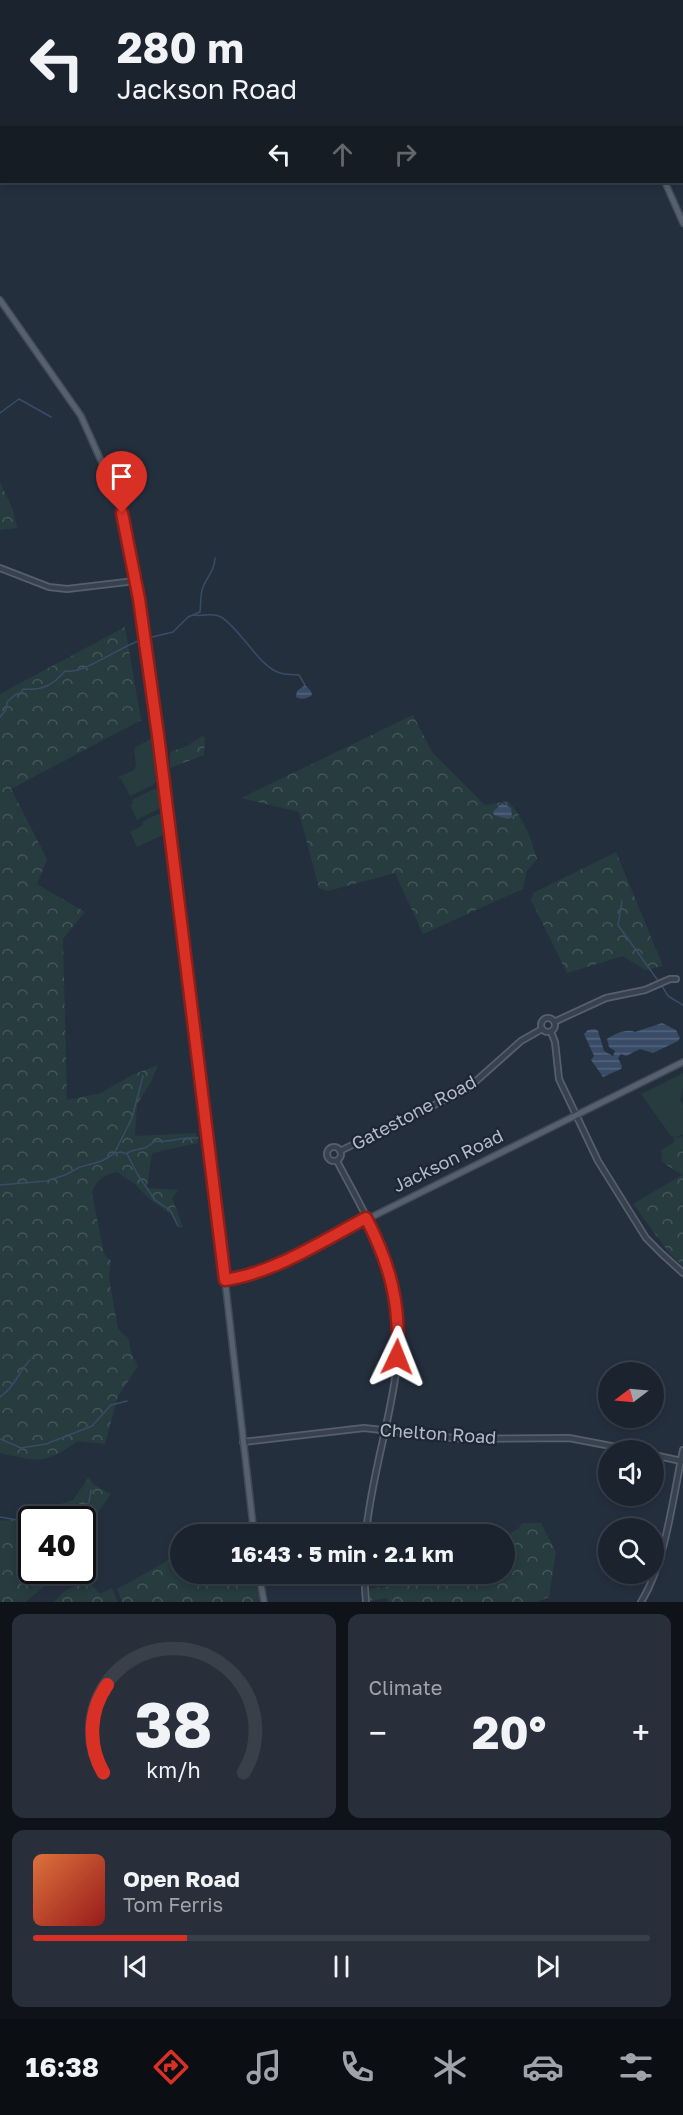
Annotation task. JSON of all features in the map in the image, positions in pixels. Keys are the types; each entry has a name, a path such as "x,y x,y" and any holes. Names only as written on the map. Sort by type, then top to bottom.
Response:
{"main road":[{"path":"665,183 683,223"},
{"path":"0,301 81,416 119,501 129,542 158,735 253,1524"},
{"name":"Jackson Road","path":"225,1280 263,1271 683,1062"},
{"path":"261,1584 264,1602"}],"street":[{"path":"0,568 49,587 67,589 135,581"},
{"path":"554,1022 606,998 645,990 670,979 676,979"},
{"path":"554,1022 549,1018 545,1019 541,1022 542,1029 550,1032 555,1042 559,1079 598,1161 646,1238 683,1273"},
{"path":"550,1032 554,1029 554,1022"},
{"name":"Gatestone Road","path":"340,1151 467,1089 521,1041 542,1029"},
{"path":"334,1147 340,1151 340,1158 337,1161 330,1160 327,1155 328,1151 334,1147"},
{"path":"337,1161 379,1244 398,1307 397,1368 368,1524"},
{"name":"Chelton Road","path":"243,1442 364,1428 462,1439 569,1438 598,1444"},
{"path":"641,1602 659,1558 683,1450"},
{"path":"664,1458 682,1462"},
{"path":"365,1584 366,1602"}],"green space":[{"path":"0,482 13,510 17,528 0,530"},
{"path":"125,627 141,720 11,789 47,859 37,884 85,912 63,939 67,1100 101,1093 132,1075 158,1065 151,1082 137,1104 135,1136 196,1133 198,1143 152,1153 147,1188 178,1190 172,1198 183,1227 179,1228 172,1215 117,1172 101,1179 94,1188 92,1193 104,1254 111,1261 109,1278 118,1329 128,1338 132,1355 138,1366 118,1396 105,1444 78,1441 48,1458 24,1458 0,1453 0,694"},
{"path":"413,715 432,752 485,805 508,801 526,828 537,859 527,871 523,889 423,934 395,873 328,891 319,888 299,812 241,798"},
{"path":"202,736 205,738 204,755 170,768 170,752 187,746"},
{"path":"153,739 157,781 130,796 121,779 117,778 134,770 136,765 134,750"},
{"path":"154,789 159,790 160,808 137,820 130,805 133,804 132,800"},
{"path":"158,814 162,815 165,834 137,847 130,832 143,825 142,822"},
{"path":"616,852 663,966 645,970 623,956 567,973 531,900 533,893"},
{"path":"683,1073 680,1100 683,1106 683,1135 678,1137 671,1136 641,1094"},
{"path":"681,1136 683,1139 683,1266 670,1254 633,1204 682,1175 662,1162 661,1150 675,1142 673,1137"},
{"path":"89,1477 93,1484 111,1494 96,1515 96,1506 55,1506 73,1500"},
{"path":"18,1518 18,1584 48,1584 25,1602 0,1602 0,1521"},
{"path":"522,1523 541,1523 556,1552 549,1597 536,1602 388,1602 387,1598 370,1601 370,1588 387,1587 387,1584 515,1584 515,1530"},
{"path":"170,1560 170,1584 257,1584 260,1602 122,1602 117,1589"},
{"path":"79,1584 91,1584 100,1594 112,1588 118,1602 54,1602 66,1590"}],"water":[{"path":"305,685 312,695 304,699 296,697 297,691"},
{"path":"502,803 511,808 512,817 508,819 494,815 493,812"},
{"path":"662,1023 676,1030 680,1038 678,1041 653,1053 640,1049 626,1056 621,1054 618,1058 621,1069 603,1077 591,1060 594,1056 584,1034 588,1030 598,1031 604,1051 613,1056 615,1051 609,1047 607,1039 621,1032 635,1032"}],"waterway":[{"path":"0,413 19,399 51,417"},
{"path":"148,638 173,632 188,617 200,612 202,590 215,558"},
{"path":"193,615 221,617 236,630 264,663 280,673 299,675 305,685"},
{"path":"0,717 6,710 7,702 21,693 23,689 47,686 65,671 92,665 141,640"},
{"path":"622,901 618,925 659,982"},
{"path":"662,986 668,996 683,1005"},
{"path":"115,1152 132,1118 143,1076"},
{"path":"127,1153 147,1147 155,1141 198,1138"},
{"path":"0,1185 46,1181 121,1152 127,1154 155,1200 170,1210 178,1226"},
{"path":"0,1397 9,1389 30,1360"},
{"path":"0,1439 21,1448 46,1444 92,1426 111,1405 127,1401"},
{"path":"0,1517 23,1521 54,1513 75,1513 81,1511 89,1502 91,1490"}],"route":[{"path":"122,513 139,599 158,735 225,1280 263,1271 366,1218 388,1268 398,1307 397,1357"}]}
